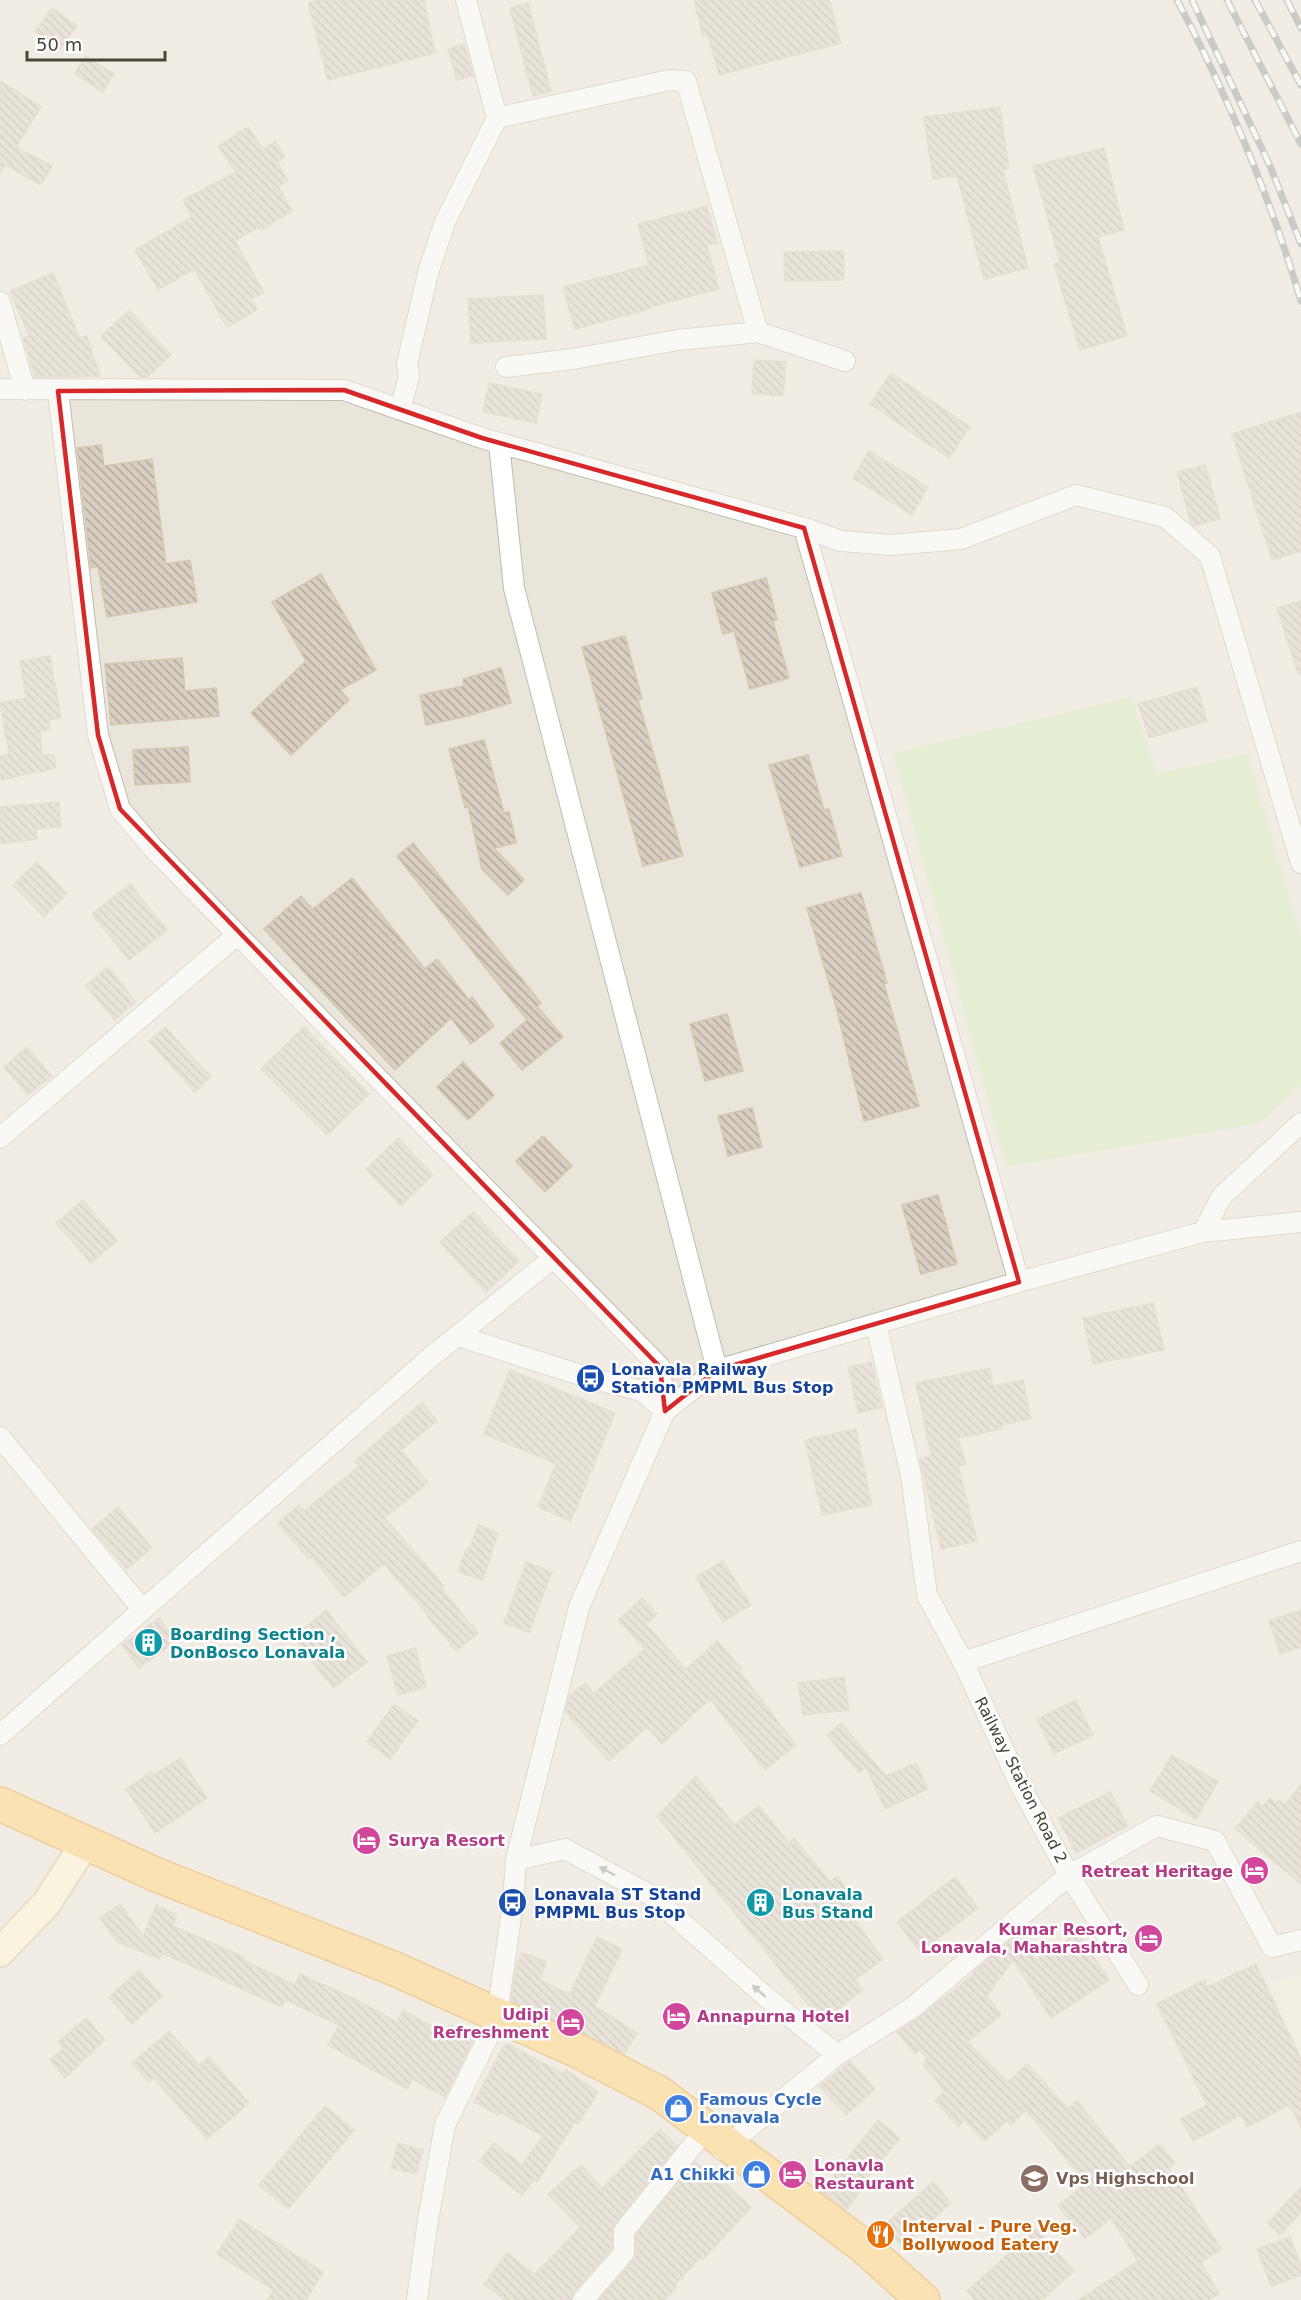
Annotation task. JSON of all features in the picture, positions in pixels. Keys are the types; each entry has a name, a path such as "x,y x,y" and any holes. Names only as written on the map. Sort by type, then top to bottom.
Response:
{"highway":[{"path":"0,1804 82,1849"},
{"path":"0,1823 158,1875 396,1970 495,2020 578,2051 659,2093 714,2146 858,2261 903,2300"},
{"path":"714,2146 863,2246 923,2300"}],"street":[{"path":"400,409 409,376 407,364 428,273 445,222 497,118 466,0"},
{"path":"497,118 670,80 687,81 758,332"},
{"path":"0,302 25,390"},
{"path":"506,367 573,359 678,340 758,332 845,361"},
{"path":"0,390 344,390 499,443 804,528 842,541 891,545 961,539 1076,495 1166,517 1210,556 1301,863"},
{"path":"58,391 98,735 120,809 152,847 237,935 660,1367 665,1411"},
{"path":"499,443 514,588 717,1370"},
{"path":"804,528 1019,1282"},
{"path":"0,1138 237,935"},
{"path":"1203,1232 1222,1196 1301,1123"},
{"path":"417,2300 445,2125 495,2020 513,1902 516,1860 579,1607 665,1411 717,1370 1019,1282 1203,1232 1301,1222"},
{"path":"0,1735 458,1335 552,1259"},
{"name":"Railway Station Road 2","path":"583,2300 624,2253 624,2231 714,2146 837,2055 912,2008 1069,1875 1020,1785 963,1662 927,1595 911,1475 876,1324"},
{"path":"458,1335 590,1378 642,1391 665,1411"},
{"path":"0,1437 143,1610"},
{"path":"963,1662 1301,1551"},
{"path":"1138,1985 1069,1875 1157,1826 1215,1841 1272,1947 1301,1940"},
{"path":"0,1952 46,1904 82,1849"},
{"path":"516,1860 566,1849 652,1896 765,1996 837,2055"}],"highlighted area":[{"path":"344,390 482,438 804,528 1019,1282 717,1370 665,1411 660,1367 120,809 98,735 58,391"}],"shaded area":[{"path":"0,0 1301,0 1301,2300 0,2300"},
{"path":"1301,1975 1301,2130 1223,1992"},
{"path":"1301,2201 1301,2251 1280,2217"}],"green space":[{"path":"1132,697 1157,774 1248,754 1301,936 1301,1085 1260,1123 1006,1167 893,753"}],"building":[{"path":"321,0 424,0 435,53 328,80 308,3"},
{"path":"694,0 829,0 841,43 719,75 708,35 703,36"},
{"path":"528,3 551,91 533,96 510,8"},
{"path":"52,8 77,26 60,49 35,31"},
{"path":"464,44 473,76 457,80 448,49"},
{"path":"85,56 114,74 103,92 75,74"},
{"path":"0,81 41,107 16,147 52,166 41,185 5,165 0,173"},
{"path":"1000,107 1009,169 1003,170 1028,268 984,279 957,176 933,179 924,117"},
{"path":"248,127 263,149 275,141 285,157 277,162 288,181 278,187 292,211 261,230 259,227 235,241 264,292 251,299 257,310 227,327 194,269 158,290 135,250 192,217 183,200 236,172 218,146"},
{"path":"1104,148 1124,230 1098,237 1127,336 1080,350 1054,264 1060,262 1033,166"},
{"path":"707,206 717,243 707,245 719,289 575,329 563,287 649,265 638,224"},
{"path":"844,251 844,280 785,281 784,252"},
{"path":"53,273 80,338 87,336 100,376 35,377 23,338 29,336 10,291"},
{"path":"543,295 546,339 471,343 468,299"},
{"path":"129,310 171,355 147,377 140,377 101,336"},
{"path":"754,360 786,362 783,396 752,393"},
{"path":"891,373 970,427 949,458 870,404"},
{"path":"489,383 542,394 536,423 483,412"},
{"path":"1301,412 1301,551 1272,560 1232,434"},
{"path":"101,445 104,466 152,459 166,564 190,560 197,602 107,617 98,567 91,568 77,448"},
{"path":"869,451 928,487 912,515 853,478"},
{"path":"1205,465 1220,519 1194,526 1191,524 1177,472"},
{"path":"321,574 376,670 340,690 349,700 291,755 251,713 306,661 272,602"},
{"path":"766,578 777,619 773,621 789,678 750,689 734,631 723,634 712,593"},
{"path":"1301,601 1301,673 1298,674 1277,608"},
{"path":"625,636 642,699 638,700 683,856 643,866 582,647"},
{"path":"50,656 61,718 48,720 50,730 40,730 42,755 54,755 56,768 0,780 0,756 9,754 0,703 26,698 20,661"},
{"path":"182,658 185,691 216,688 219,716 111,725 105,664"},
{"path":"501,668 511,703 468,716 426,725 420,695 464,686 463,679"},
{"path":"1197,687 1207,721 1149,738 1138,704"},
{"path":"484,740 504,813 509,812 516,843 494,848 524,880 508,895 482,869 468,806 465,807 449,749"},
{"path":"188,747 190,782 135,785 133,750"},
{"path":"808,755 824,810 829,809 842,856 800,867 769,765"},
{"path":"59,802 61,827 36,829 37,839 0,844 0,807"},
{"path":"413,843 541,1003 537,1006 563,1037 522,1070 500,1043 527,1020 397,856"},
{"path":"37,862 67,894 44,917 13,885"},
{"path":"352,878 425,969 437,959 469,1000 472,997 494,1026 471,1044 451,1018 395,1070 264,929 301,896 313,909"},
{"path":"130,884 167,930 129,960 92,914"},
{"path":"861,893 919,1106 864,1121 836,1007 807,908"},
{"path":"108,967 136,1002 114,1020 86,985"},
{"path":"727,1014 743,1071 705,1081 690,1024"},
{"path":"165,1027 211,1077 195,1092 149,1041"},
{"path":"304,1027 369,1094 327,1135 261,1069"},
{"path":"27,1047 52,1076 28,1095 4,1067"},
{"path":"463,1062 494,1095 468,1120 437,1087"},
{"path":"752,1108 762,1147 728,1156 718,1116"},
{"path":"543,1136 572,1166 545,1192 516,1161"},
{"path":"398,1138 433,1175 401,1206 366,1169"},
{"path":"938,1195 957,1264 921,1274 902,1205"},
{"path":"83,1200 117,1241 91,1263 56,1223"},
{"path":"473,1212 519,1261 486,1292 440,1242"},
{"path":"1153,1303 1164,1350 1093,1364 1083,1318"},
{"path":"871,1362 882,1407 858,1413 848,1367"},
{"path":"990,1368 993,1386 1023,1380 1031,1419 1001,1425 1002,1429 958,1438 966,1464 958,1466 977,1541 941,1549 920,1459 931,1455 916,1383"},
{"path":"510,1370 615,1413 571,1521 538,1507 556,1464 484,1434"},
{"path":"422,1402 437,1421 401,1450 428,1483 385,1518 444,1586 441,1588 478,1633 456,1651 384,1564 344,1597 311,1556 308,1559 278,1523 299,1505 304,1511 359,1466 355,1461"},
{"path":"856,1429 872,1505 822,1515 805,1440"},
{"path":"118,1507 152,1548 127,1569 92,1529"},
{"path":"478,1525 498,1533 483,1580 458,1572"},
{"path":"723,1561 751,1605 723,1622 696,1577"},
{"path":"526,1562 552,1572 529,1632 504,1623"},
{"path":"642,1598 657,1614 646,1624 686,1669 717,1641 742,1669 740,1672 796,1745 765,1770 710,1699 662,1744 647,1727 609,1761 565,1712 569,1696 585,1683 594,1693 645,1649 618,1620"},
{"path":"326,1610 367,1662 333,1688 293,1637"},
{"path":"1301,1610 1301,1647 1280,1654 1269,1621"},
{"name":"Boarding Section , DonBosco Lonavala","path":"159,1618 176,1641 139,1668 122,1645"},
{"path":"415,1648 426,1687 398,1695 387,1656"},
{"path":"844,1677 849,1710 803,1715 798,1683"},
{"path":"1076,1700 1093,1735 1054,1754 1037,1719"},
{"path":"394,1704 418,1721 390,1759 367,1742"},
{"path":"841,1723 886,1776 916,1763 928,1789 885,1809 866,1767 859,1773 827,1735"},
{"path":"1172,1755 1218,1782 1196,1819 1150,1791"},
{"path":"180,1758 207,1798 155,1833 126,1789 151,1772 154,1775"},
{"name":"Lonavala Bus Stand","path":"696,1776 734,1825 759,1806 789,1843 794,1838 830,1882 837,1876 853,1898 848,1901 854,1908 849,1912 883,1959 855,1980 863,1990 822,2022 657,1816"},
{"path":"1301,1785 1301,1884 1235,1829 1258,1802 1263,1806 1270,1798 1276,1804 1279,1800 1285,1805"},
{"path":"1110,1792 1128,1826 1076,1853 1058,1818"},
{"path":"955,1877 978,1908 920,1952 897,1922"},
{"path":"120,1904 143,1936 156,1905 177,1915 173,1926 244,1957 243,1960 295,1985 300,1974 353,1998 397,2022 403,2010 444,2033 449,2025 474,2038 445,2097 412,2079 407,2089 328,2045 339,2025 286,2000 282,2007 162,1953 159,1959 117,1942 100,1918"},
{"path":"1078,1933 1109,1980 1051,2018 1013,1960 987,1996 1001,2015 967,2042 1008,2082 1027,2064 1068,2108 1077,2101 1130,2167 1159,2144 1175,2163 1169,2168 1221,2249 1201,2262 1219,2294 1208,2300 1078,2300 1138,2261 1111,2218 1085,2239 1058,2206 1086,2183 1026,2110 1011,2125 1007,2121 984,2141 965,2120 959,2126 935,2101 945,2091 923,2064 928,2058 919,2050 915,2054 897,2032 920,2017 974,1974 973,1972 1017,1935 1036,1960"},
{"path":"597,1937 622,1949 595,2006 637,2033 624,2054 511,2000 521,1953 546,1961 540,1980 570,1993"},
{"path":"1256,1964 1301,2059 1301,2128 1290,2105 1247,2127 1241,2115 1193,2141 1181,2119 1207,2105 1157,2004 1204,1980 1207,1987"},
{"path":"139,1970 162,1996 132,2024 109,1997"},
{"path":"86,2018 105,2040 65,2078 50,2060 63,2048 58,2042"},
{"path":"169,2031 199,2065 209,2057 249,2103 207,2139 154,2078 149,2082 132,2063"},
{"path":"504,2045 510,2045 563,2074 566,2070 598,2092 578,2124 575,2122 537,2182 534,2179 522,2195 479,2161 494,2143 522,2165 543,2136 500,2112 498,2115 474,2102"},
{"path":"850,2061 875,2089 846,2115 820,2086"},
{"path":"325,2106 354,2130 288,2209 259,2185"},
{"path":"878,2120 900,2138 867,2178 869,2179 846,2210 821,2191"},
{"path":"660,2129 677,2146 615,2223 612,2231 612,2248 574,2292 571,2300 505,2300 484,2284 507,2253 535,2274 580,2227 548,2194 581,2165 602,2188"},
{"path":"398,2143 423,2150 416,2174 391,2168"},
{"path":"695,2162 724,2187 726,2184 751,2207 703,2260 701,2257 664,2300 599,2300 633,2260 636,2253 636,2235"},
{"path":"933,2182 951,2203 902,2246 884,2225"},
{"path":"1301,2187 1301,2212 1280,2235 1268,2223"},
{"path":"239,2219 323,2272 306,2300 267,2300 274,2290 217,2254"},
{"path":"1036,2229 1074,2271 1042,2300 975,2300 967,2291"},
{"path":"1290,2237 1301,2267 1301,2275 1271,2286 1257,2249"}],"railway":[{"path":"1177,0 1214,73 1262,185 1301,301"},
{"path":"1192,0 1270,166 1301,244"},
{"path":"1227,0 1301,144"},
{"path":"1255,0 1301,85"},
{"path":"1287,0 1301,28"}],"place":[{"name":"Lonavala Railway Station PMPML Bus Stop","path":"590,1378"},
{"name":"Boarding Section , DonBosco Lonavala","path":"149,1643"},
{"name":"Surya Resort","path":"367,1840"},
{"name":"Retreat Heritage","path":"1254,1871"},
{"name":"Lonavala ST Stand PMPML Bus Stop","path":"513,1903"},
{"name":"Lonavala Bus Stand","path":"761,1903"},
{"name":"Kumar Resort, Lonavala, Maharashtra","path":"1149,1938"},
{"name":"Annapurna Hotel","path":"676,2016"},
{"name":"Udipi Refreshment","path":"570,2023"},
{"name":"Famous Cycle Lonavala","path":"678,2108"},
{"name":"A1 Chikki","path":"756,2174"},
{"name":"Lonavla Restaurant","path":"793,2174"},
{"name":"Vps Highschool","path":"1035,2178"},
{"name":"Interval - Pure Veg. Bollywood Eatery","path":"881,2235"}]}
